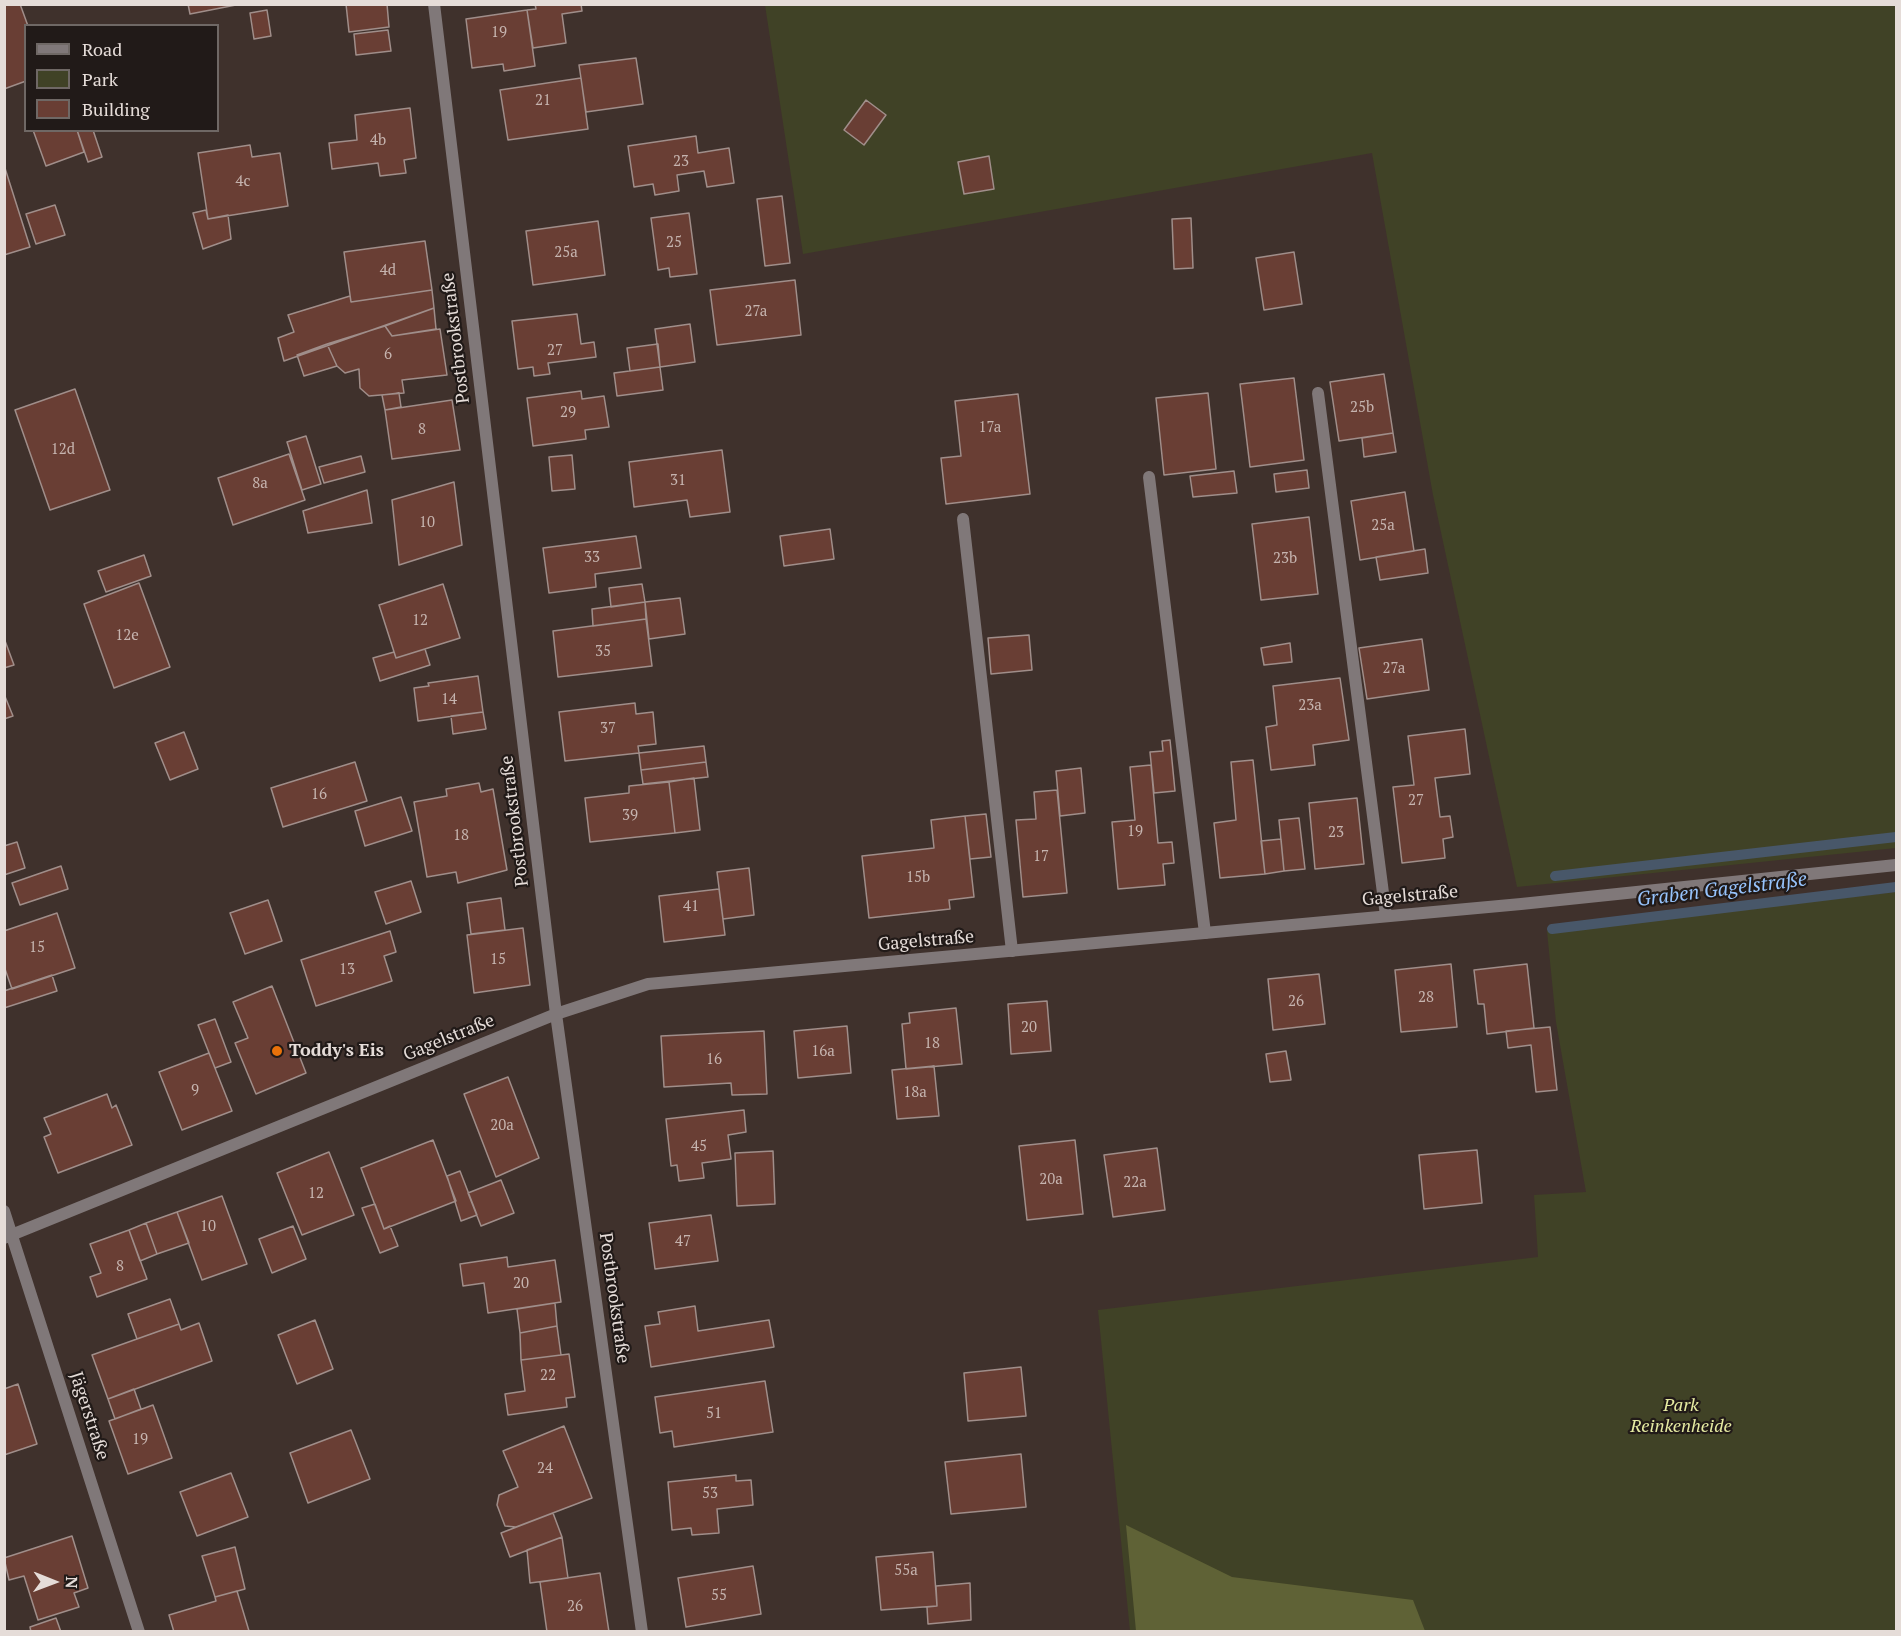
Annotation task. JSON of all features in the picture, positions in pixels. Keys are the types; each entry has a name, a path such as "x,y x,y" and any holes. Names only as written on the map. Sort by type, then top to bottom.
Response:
{"street":[{"name":"Postbrookstraße","path":"434,4 556,1014 642,1632"},
{"path":"1318,393 1386,916"},
{"path":"1149,477 1205,933"},
{"path":"963,519 1012,951"},
{"name":"Gagelstraße","path":"9,1237 556,1014 648,984 1386,916 1896,865"},
{"name":"Jägerstraße","path":"4,1211 9,1237 139,1632"}],"green space":[{"path":"765,5 1896,5 1896,848 1517,887 1433,495 1372,153 803,254"},
{"name":"Park Reinkenheide","path":"1896,892 1896,1631 1130,1631 1098,1310 1538,1257 1534,1195 1586,1192 1556,1022 1547,931"},
{"path":"1126,1525 1232,1577 1413,1600 1425,1631 1136,1631"}],"building":[{"path":"20,4 27,24 24,24 24,82 4,89 4,5"},
{"path":"188,4 241,4 190,14"},
{"path":"346,4 387,4 389,27 349,32"},
{"path":"535,4 581,4 582,11 562,14 566,43 533,48 527,10 536,9"},
{"path":"267,10 271,36 254,39 250,13"},
{"path":"527,10 535,66 504,71 503,64 472,68 466,19"},
{"path":"388,30 391,51 356,55 354,34"},
{"path":"636,58 643,104 586,112 579,65"},
{"path":"581,78 588,129 508,140 500,90"},
{"path":"866,100 886,115 864,145 844,130"},
{"path":"410,108 416,158 404,160 406,173 380,176 378,163 332,169 329,143 357,140 355,115"},
{"path":"34,132 78,132 84,152 46,166"},
{"path":"78,132 94,132 102,157 88,162"},
{"path":"696,136 698,153 729,148 734,183 707,187 704,171 677,175 679,191 655,195 653,184 634,187 628,146"},
{"path":"250,145 252,157 280,153 288,206 208,219 198,153"},
{"path":"989,156 994,189 964,194 958,162"},
{"path":"4,165 30,247 4,255"},
{"path":"782,196 790,263 765,266 757,199"},
{"path":"55,205 65,235 36,244 26,214"},
{"path":"206,210 208,219 228,215 231,239 203,249 193,213"},
{"path":"689,213 697,274 670,277 669,268 658,270 651,218"},
{"path":"1191,218 1193,268 1174,269 1172,219"},
{"path":"598,221 605,275 533,285 526,231"},
{"path":"425,241 432,290 351,302 344,252"},
{"path":"1294,252 1302,304 1264,310 1256,258"},
{"path":"795,280 801,335 717,345 710,290"},
{"path":"432,290 434,308 284,361 278,338 294,332 288,315 350,296 351,302"},
{"path":"434,308 436,329 392,336 385,326"},
{"path":"577,314 581,344 594,342 596,357 548,363 550,374 534,376 533,367 518,369 512,321"},
{"path":"690,324 695,362 660,367 655,329"},
{"path":"385,326 392,336 440,329 447,375 402,380 404,393 369,396 360,388 359,369 345,373 337,366 327,344"},
{"path":"327,344 337,366 304,376 297,355"},
{"path":"658,344 660,367 630,371 627,348"},
{"path":"660,367 663,390 617,396 614,373"},
{"path":"1384,374 1393,433 1339,441 1330,382"},
{"path":"1294,378 1304,460 1250,467 1240,384"},
{"path":"75,389 110,490 50,510 15,410"},
{"path":"581,391 582,399 604,396 609,427 585,430 586,439 533,446 527,398"},
{"path":"399,393 401,407 385,410 382,395"},
{"path":"1208,393 1216,469 1164,475 1156,398"},
{"path":"1018,394 1030,494 946,504 941,458 961,456 955,401"},
{"path":"452,400 460,450 392,459 385,410"},
{"path":"1393,433 1396,452 1364,457 1362,438"},
{"path":"306,436 321,484 302,490 287,442"},
{"path":"722,450 730,512 690,517 687,500 634,507 629,462"},
{"path":"289,454 305,500 233,525 218,478"},
{"path":"572,455 575,489 552,491 549,457"},
{"path":"361,456 365,472 324,483 319,467"},
{"path":"1307,470 1309,488 1276,492 1274,474"},
{"path":"1234,471 1237,493 1193,497 1190,476"},
{"path":"454,482 462,545 399,565 392,500"},
{"path":"367,490 372,523 308,533 303,511"},
{"path":"1405,492 1414,551 1360,560 1351,501"},
{"path":"1309,517 1318,594 1261,600 1252,524"},
{"path":"830,529 834,559 784,566 780,536"},
{"path":"636,536 641,568 595,574 596,587 549,593 543,548"},
{"path":"1425,549 1428,573 1380,580 1376,557"},
{"path":"144,555 151,576 106,592 98,571"},
{"path":"139,583 170,667 114,688 84,604"},
{"path":"443,584 460,638 396,658 379,605"},
{"path":"642,584 645,602 611,607 609,588"},
{"path":"680,598 685,634 649,639 645,602"},
{"path":"645,602 646,619 593,626 592,609"},
{"path":"646,619 652,666 558,677 553,631"},
{"path":"1029,635 1032,670 991,674 988,638"},
{"path":"4,638 14,665 4,668"},
{"path":"1422,639 1429,690 1367,699 1359,648"},
{"path":"1290,643 1292,662 1264,665 1261,648"},
{"path":"425,649 430,665 380,681 373,658 394,652 396,658"},
{"path":"478,676 483,712 418,721 414,688 429,686 428,683"},
{"path":"1340,678 1349,740 1313,745 1315,765 1271,770 1266,727 1277,725 1273,686"},
{"path":"4,694 13,716 4,719"},
{"path":"635,703 636,714 653,712 656,744 638,746 639,753 565,761 559,712"},
{"path":"483,712 486,729 453,734 451,716"},
{"path":"1465,729 1470,774 1435,778 1440,817 1450,816 1453,837 1443,839 1445,858 1402,863 1393,787 1414,785 1408,736"},
{"path":"184,732 198,769 170,780 155,743"},
{"path":"1170,740 1175,791 1154,793 1150,752 1163,751 1162,741"},
{"path":"704,746 706,762 641,770 639,753"},
{"path":"1253,760 1265,874 1220,878 1214,823 1236,820 1231,762"},
{"path":"355,762 367,801 283,827 271,788"},
{"path":"706,762 708,777 643,784 641,770"},
{"path":"1151,765 1158,843 1172,842 1174,863 1163,864 1165,885 1118,889 1112,822 1135,820 1130,767"},
{"path":"1081,768 1085,813 1060,816 1056,771"},
{"path":"694,778 700,830 675,833 669,782"},
{"path":"669,782 675,833 590,842 585,798 629,793 629,786"},
{"path":"479,783 481,792 493,789 507,870 458,883 456,872 427,877 414,802 447,796 446,789"},
{"path":"1057,790 1067,893 1023,897 1016,820 1036,819 1034,792"},
{"path":"401,797 412,831 365,846 355,811"},
{"path":"1357,798 1364,864 1315,869 1309,803"},
{"path":"986,814 991,857 970,859 965,816"},
{"path":"965,816 974,897 949,900 950,909 869,918 862,856 934,848 931,820"},
{"path":"1299,818 1305,869 1284,871 1279,820"},
{"path":"1281,839 1284,871 1265,874 1261,841"},
{"path":"17,842 25,868 4,875 4,846"},
{"path":"61,866 68,889 20,905 12,883"},
{"path":"749,868 754,915 723,919 717,872"},
{"path":"411,881 421,912 386,924 375,892"},
{"path":"719,889 725,935 664,942 659,896"},
{"path":"501,898 505,930 471,934 467,903"},
{"path":"268,900 282,941 245,954 230,913"},
{"path":"57,913 75,968 12,989 4,966 4,931"},
{"path":"523,928 530,985 474,993 467,935"},
{"path":"390,931 396,952 384,956 392,981 316,1006 301,960"},
{"path":"1451,964 1457,1027 1401,1032 1395,970"},
{"path":"1527,964 1534,1028 1487,1034 1484,1004 1478,1004 1474,970"},
{"path":"1319,974 1325,1024 1273,1030 1268,979"},
{"path":"52,975 57,991 4,1008 4,991"},
{"path":"272,986 306,1073 256,1094 235,1043 248,1038 233,1002"},
{"path":"1047,1001 1051,1051 1011,1054 1008,1004"},
{"path":"956,1008 962,1064 906,1069 902,1024 910,1023 909,1013"},
{"path":"215,1019 231,1062 215,1068 198,1025"},
{"path":"847,1026 851,1073 798,1078 794,1031"},
{"path":"1550,1027 1557,1090 1536,1092 1531,1045 1508,1048 1506,1031"},
{"path":"764,1031 767,1094 732,1095 731,1083 664,1087 661,1036"},
{"path":"1286,1051 1291,1080 1270,1082 1266,1054"},
{"path":"209,1053 232,1111 182,1130 159,1072"},
{"path":"934,1066 939,1116 897,1119 892,1070"},
{"path":"508,1077 539,1158 496,1177 464,1094"},
{"path":"107,1094 112,1108 116,1105 132,1145 58,1173 44,1137 51,1134 44,1118"},
{"path":"744,1110 746,1132 728,1135 731,1159 702,1163 704,1178 679,1181 677,1165 671,1166 666,1119"},
{"path":"433,1140 456,1201 384,1229 361,1168"},
{"path":"1075,1140 1083,1214 1027,1220 1019,1146"},
{"path":"1157,1148 1165,1210 1113,1217 1104,1155"},
{"path":"1477,1150 1482,1203 1424,1209 1419,1155"},
{"path":"773,1151 775,1204 737,1206 735,1153"},
{"path":"329,1152 354,1215 302,1235 277,1173"},
{"path":"460,1171 477,1215 461,1221 447,1176"},
{"path":"501,1180 514,1213 481,1226 468,1193"},
{"path":"222,1196 247,1264 202,1280 177,1212"},
{"path":"375,1204 384,1229 390,1226 398,1246 380,1253 362,1208"},
{"path":"177,1212 189,1243 157,1254 146,1223"},
{"path":"711,1215 718,1261 655,1269 649,1223"},
{"path":"146,1223 157,1254 140,1261 129,1230"},
{"path":"293,1226 306,1259 272,1273 259,1239"},
{"path":"129,1230 147,1279 97,1297 90,1277 101,1273 90,1244"},
{"path":"507,1257 508,1267 555,1260 561,1302 488,1313 484,1283 463,1286 460,1264"},
{"path":"170,1299 179,1324 137,1339 128,1314"},
{"path":"555,1303 557,1326 520,1333 517,1309"},
{"path":"695,1306 698,1331 769,1320 774,1347 651,1367 645,1326 660,1324 658,1312"},
{"path":"315,1320 333,1369 297,1384 278,1335"},
{"path":"199,1323 212,1361 108,1399 92,1355 179,1324 181,1330"},
{"path":"557,1326 561,1355 521,1360 520,1333"},
{"path":"569,1354 575,1397 566,1398 567,1407 508,1415 505,1394 525,1391 521,1360"},
{"path":"1021,1367 1026,1416 968,1421 964,1373"},
{"path":"765,1381 773,1432 674,1447 672,1431 660,1433 655,1397"},
{"path":"18,1384 37,1444 4,1455 4,1389"},
{"path":"134,1389 141,1409 115,1419 108,1399"},
{"path":"153,1405 172,1458 128,1474 109,1421"},
{"path":"564,1426 592,1498 516,1527 505,1526 497,1505 499,1495 518,1487 503,1451"},
{"path":"351,1430 370,1479 308,1503 290,1453"},
{"path":"1021,1454 1026,1507 951,1514 945,1462"},
{"path":"231,1473 248,1517 197,1536 180,1492"},
{"path":"736,1475 736,1481 751,1480 753,1505 717,1509 719,1533 692,1535 691,1528 672,1530 668,1482"},
{"path":"553,1513 562,1537 510,1557 501,1533"},
{"path":"72,1536 88,1588 74,1593 79,1607 38,1620 24,1576 9,1580 4,1558"},
{"path":"562,1537 568,1578 530,1583 527,1550"},
{"path":"235,1547 245,1589 215,1597 202,1556"},
{"path":"933,1552 937,1606 881,1610 876,1557"},
{"path":"753,1566 761,1614 686,1627 678,1578"},
{"path":"600,1573 609,1632 547,1632 540,1582"},
{"path":"970,1583 971,1620 928,1624 927,1607 937,1606 936,1586"},
{"path":"237,1591 249,1631 174,1632 169,1615 216,1601 215,1597"},
{"path":"56,1618 61,1632 31,1632 30,1627"}],"waterway":[{"path":"1555,876 1896,837"},
{"name":"Graben Gagelstraße","path":"1552,929 1896,887"}],"place":[{"name":"Toddy's Eis","path":"277,1051"}]}
